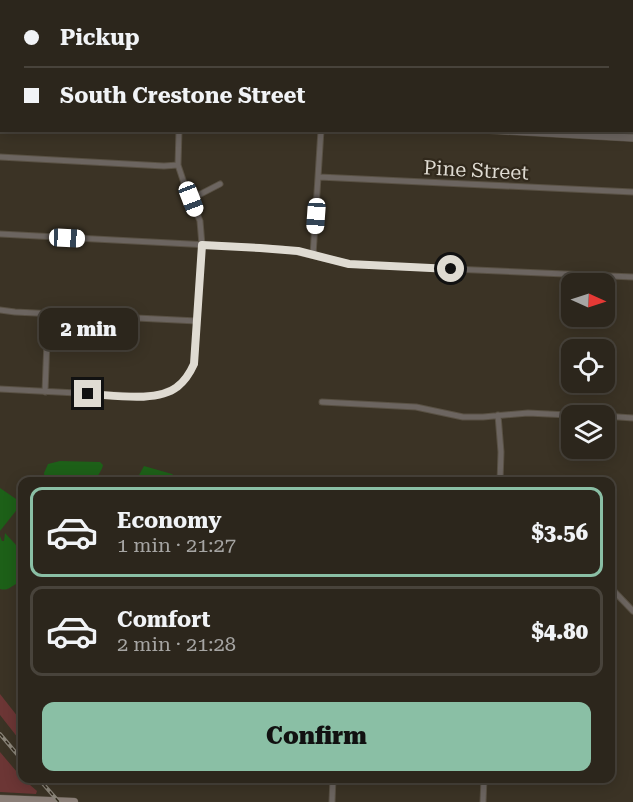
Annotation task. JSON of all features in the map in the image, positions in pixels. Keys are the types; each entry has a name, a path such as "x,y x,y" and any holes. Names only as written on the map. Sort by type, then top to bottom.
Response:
{"main road":[{"path":"0,799 73,802"},
{"path":"8,802 17,800"}],"street":[{"path":"0,390 158,395 178,387 188,375 194,364 202,245 200,221 178,165 179,132"},
{"path":"314,255 321,132"},
{"path":"560,132 595,133 633,138"},
{"path":"0,157 178,165"},
{"name":"Pine Street","path":"318,177 633,192"},
{"path":"191,199 220,184"},
{"path":"0,234 298,251 361,266 633,277"},
{"path":"0,310 197,321"},
{"path":"45,392 48,314"},
{"path":"322,402 416,407 463,417 528,413 561,415"},
{"path":"498,415 500,477"},
{"path":"615,417 633,418"},
{"path":"615,592 633,611"},
{"path":"332,802 333,783"},
{"path":"483,802 484,783"}],"shaded area":[{"path":"60,461 100,462 103,465 98,477 44,477 48,464"},
{"path":"144,466 175,477 140,477 139,475"},
{"path":"0,488 18,500 18,508 0,531"},
{"path":"5,533 16,545 18,544 18,583 9,588 0,589 0,536 4,541"},
{"path":"0,694 18,717 18,738 0,715"},
{"path":"0,752 18,773 18,783 28,783 37,791 36,794 0,792"}],"railway":[{"path":"0,734 18,755"},
{"path":"42,783 59,802"}],"route":[{"path":"88,394 158,395 178,387 188,375 194,364 202,245 298,251 361,266 451,269"}]}
